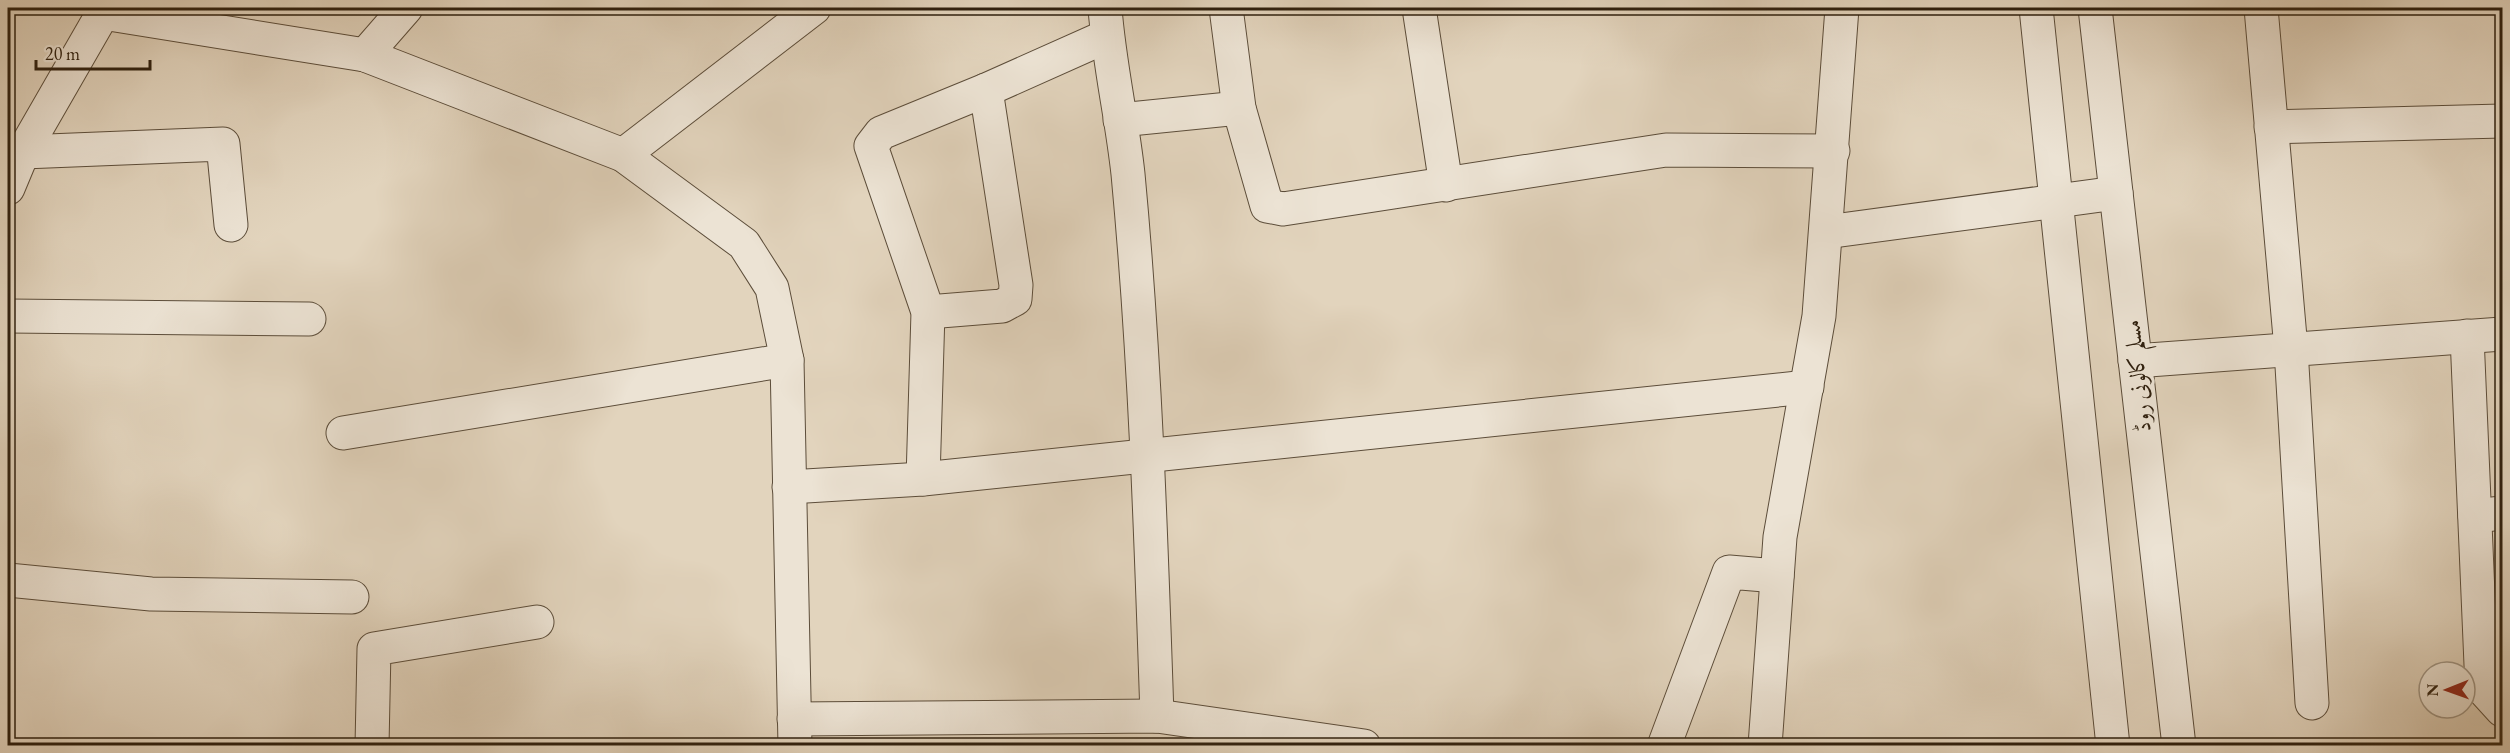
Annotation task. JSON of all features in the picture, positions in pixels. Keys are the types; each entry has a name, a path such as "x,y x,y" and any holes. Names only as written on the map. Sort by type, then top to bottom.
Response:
{"street":[{"path":"365,55 406,8"},
{"path":"623,156 814,8"},
{"path":"1226,8 1239,108 1267,206 1283,209 1666,150 1833,151"},
{"path":"1419,8 1446,185"},
{"path":"1765,746 1780,537 1819,316 1842,8"},
{"path":"2036,8 2113,746"},
{"name":"مسلم کالونی روڈ","path":"2095,8 2179,746"},
{"path":"2261,8 2291,349 2312,703"},
{"path":"8,188 24,152 103,10 365,55 623,156 744,244 772,288 787,360 794,732 1157,716 1217,735 1364,746"},
{"path":"923,479 928,312 871,146 880,133 986,90 1106,22 1127,172 1148,455 1157,716"},
{"path":"928,312 1002,306 1015,299 1016,285 986,90"},
{"path":"1120,120 1239,108"},
{"path":"2271,127 2502,121"},
{"path":"24,152 224,144 231,225"},
{"path":"1826,232 2116,193"},
{"path":"8,316 309,319"},
{"path":"2135,361 2502,334"},
{"path":"2468,336 2489,514 2482,688 2502,710"},
{"path":"343,433 787,360"},
{"path":"789,487 923,479 1807,387"},
{"path":"1664,746 1729,572 1777,576"},
{"path":"8,580 151,594 352,597"},
{"path":"372,746 374,650 537,622"}]}
